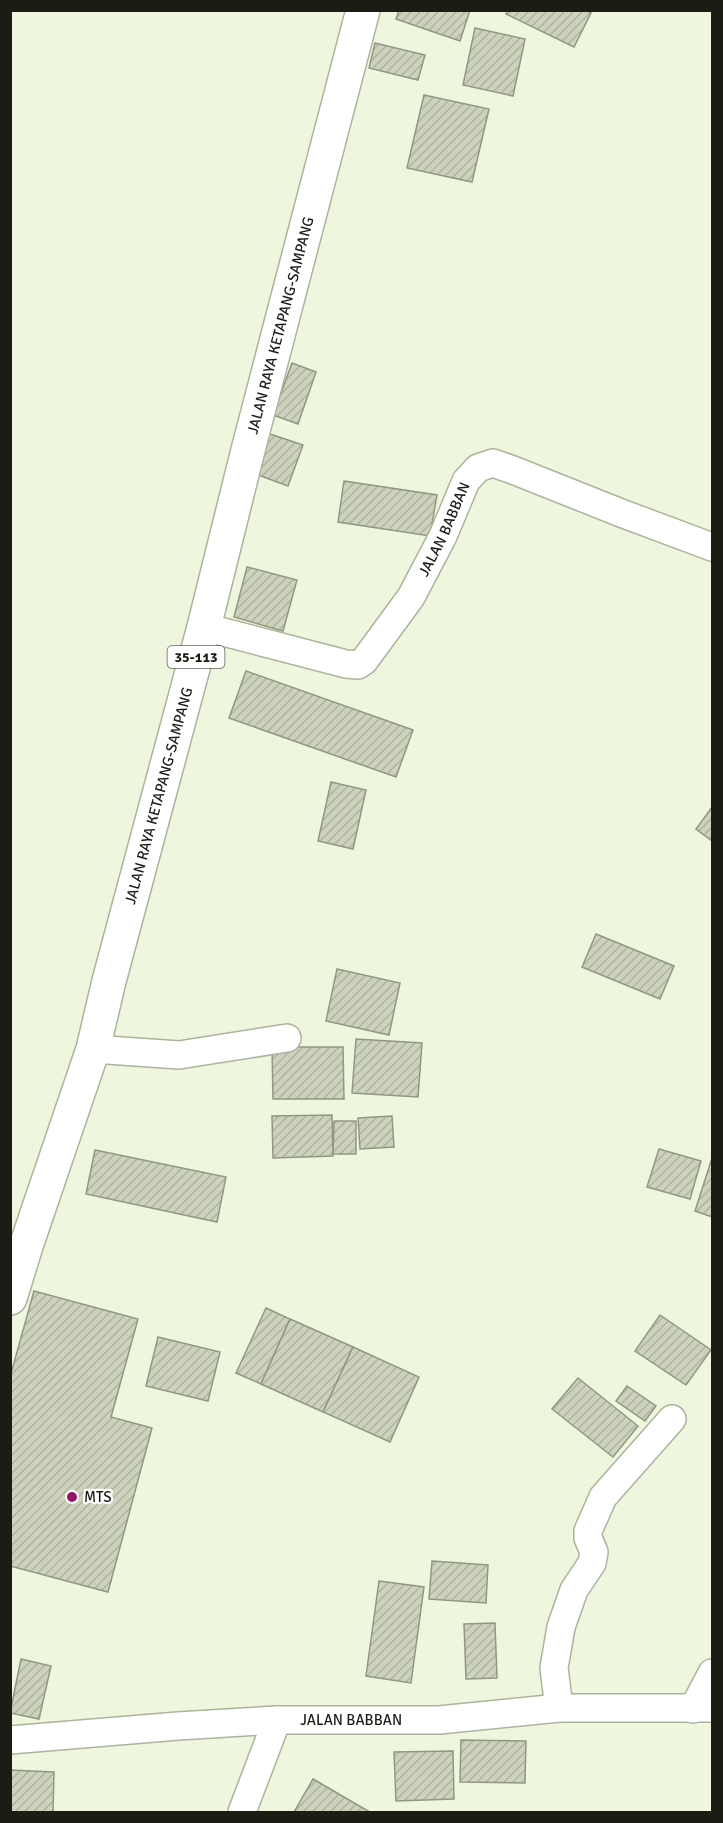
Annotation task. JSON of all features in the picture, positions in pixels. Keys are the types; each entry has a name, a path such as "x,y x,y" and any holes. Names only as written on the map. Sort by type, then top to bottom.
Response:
{"main road":[{"name":"JALAN RAYA KETAPANG-SAMPANG","path":"10,1298 93,1049 363,10"}],"street":[{"name":"JALAN BABBAN","path":"204,627 346,664 358,665 364,661 411,597 443,536 466,481 478,468 493,463 712,547"},
{"path":"93,1049 179,1055 287,1038"},
{"path":"559,1708 554,1668 561,1627 574,1590 592,1563 594,1552 588,1538 588,1531 603,1497 672,1419"},
{"name":"JALAN BABBAN","path":"10,1740 277,1720 439,1720 559,1708 703,1708 712,1673"},
{"path":"242,1812 277,1720"}],"building":[{"path":"399,10 470,10 460,41 396,19"},
{"path":"508,10 586,10 591,13 574,47 506,14"},
{"path":"475,28 525,39 513,96 463,85"},
{"path":"375,43 425,55 418,80 369,68"},
{"path":"424,95 489,109 472,182 407,168"},
{"path":"292,363 316,372 298,424 273,415"},
{"path":"267,433 303,445 288,486 253,473"},
{"path":"344,481 437,495 430,536 338,522"},
{"path":"247,567 297,580 283,631 234,617"},
{"path":"246,671 413,730 396,777 229,718"},
{"path":"331,782 366,790 353,849 318,841"},
{"path":"712,807 712,841 696,829"},
{"path":"596,934 674,966 660,999 582,967"},
{"path":"337,969 400,983 389,1035 326,1021"},
{"path":"356,1039 422,1043 418,1097 352,1093"},
{"path":"272,1047 343,1047 344,1099 273,1099"},
{"path":"332,1115 333,1156 273,1158 272,1116"},
{"path":"392,1116 394,1147 360,1149 358,1118"},
{"path":"334,1121 356,1121 356,1154 333,1154"},
{"path":"659,1149 701,1161 690,1199 647,1187"},
{"path":"95,1150 226,1177 217,1222 86,1194"},
{"path":"712,1158 712,1217 695,1211"},
{"name":"MTS","path":"34,1291 138,1319 111,1417 152,1428 108,1592 10,1566 10,1377"},
{"path":"266,1308 290,1319 261,1384 236,1373"},
{"path":"660,1315 711,1350 686,1385 635,1351"},
{"path":"290,1319 353,1347 323,1412 261,1384"},
{"path":"158,1337 220,1352 208,1401 146,1386"},
{"path":"353,1347 419,1377 390,1442 323,1412"},
{"path":"578,1378 638,1426 613,1457 552,1409"},
{"path":"627,1386 656,1406 645,1421 616,1401"},
{"path":"432,1561 488,1565 486,1603 429,1599"},
{"path":"379,1581 424,1587 411,1683 366,1676"},
{"path":"495,1623 497,1678 466,1679 464,1624"},
{"path":"21,1659 51,1666 39,1719 10,1713"},
{"path":"461,1740 526,1741 525,1783 460,1782"},
{"path":"453,1751 454,1799 396,1801 394,1752"},
{"path":"10,1770 54,1772 53,1812 10,1812"},
{"path":"313,1779 368,1811 294,1812"}],"place":[{"name":"MTS","path":"72,1497"}]}
